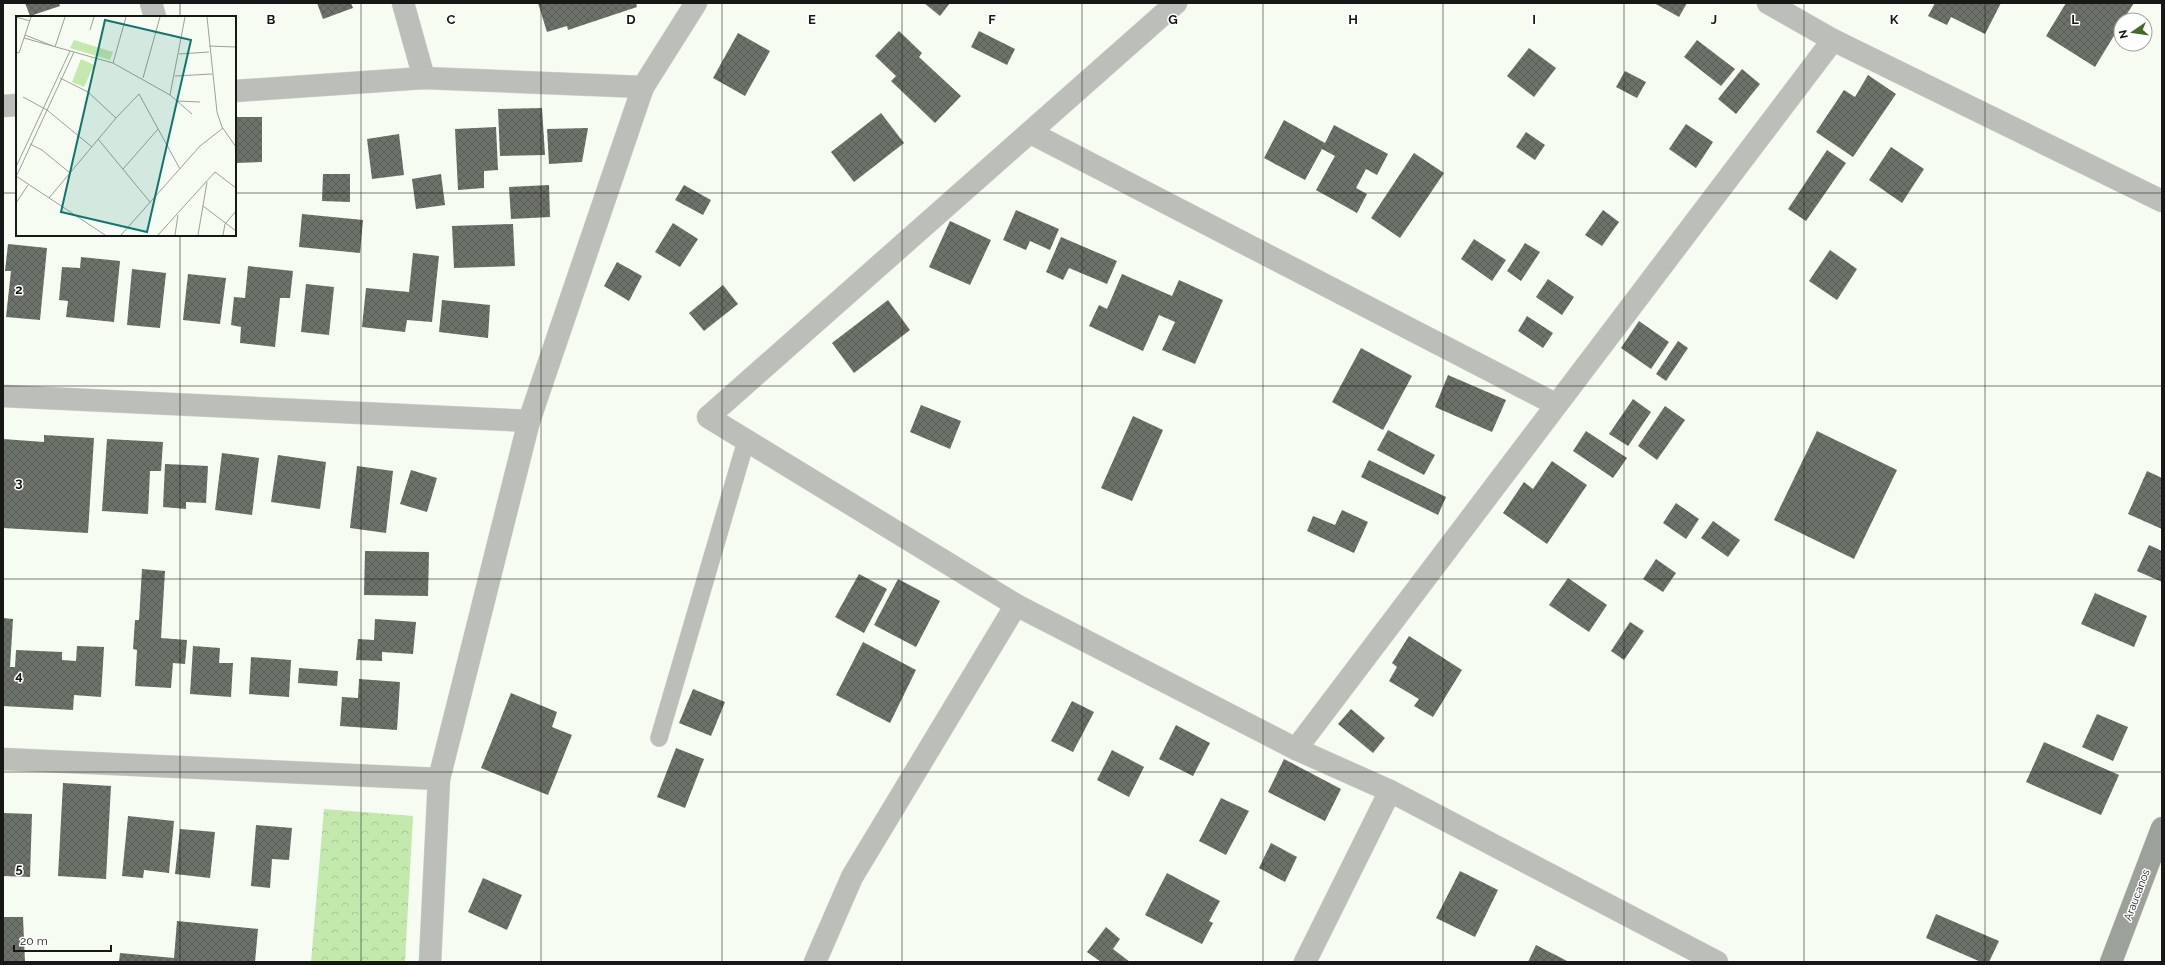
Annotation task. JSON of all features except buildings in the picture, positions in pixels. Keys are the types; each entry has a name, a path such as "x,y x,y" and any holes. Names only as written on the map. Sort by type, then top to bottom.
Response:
{"street":[{"path":"151,3 155,16"},
{"path":"403,3 424,78"},
{"path":"1176,3 1031,133 708,417 1016,605 1296,749 1390,791 1717,962"},
{"path":"1768,3 1833,40 2162,201"},
{"path":"430,962 439,779 529,421 643,87 695,4"},
{"path":"1296,749 1555,404 1833,40"},
{"path":"236,91 424,78 643,87"},
{"path":"3,106 16,105"},
{"path":"1031,133 1555,404"},
{"path":"3,396 529,421"},
{"path":"815,962 852,877 1016,605"},
{"path":"3,759 439,779"},
{"path":"1304,962 1390,791"},
{"name":"Araucanos","path":"2112,962 2162,828"}],"lane":[{"path":"659,738 746,440"}],"green space":[{"path":"324,809 413,816 405,962 311,962"}]}
